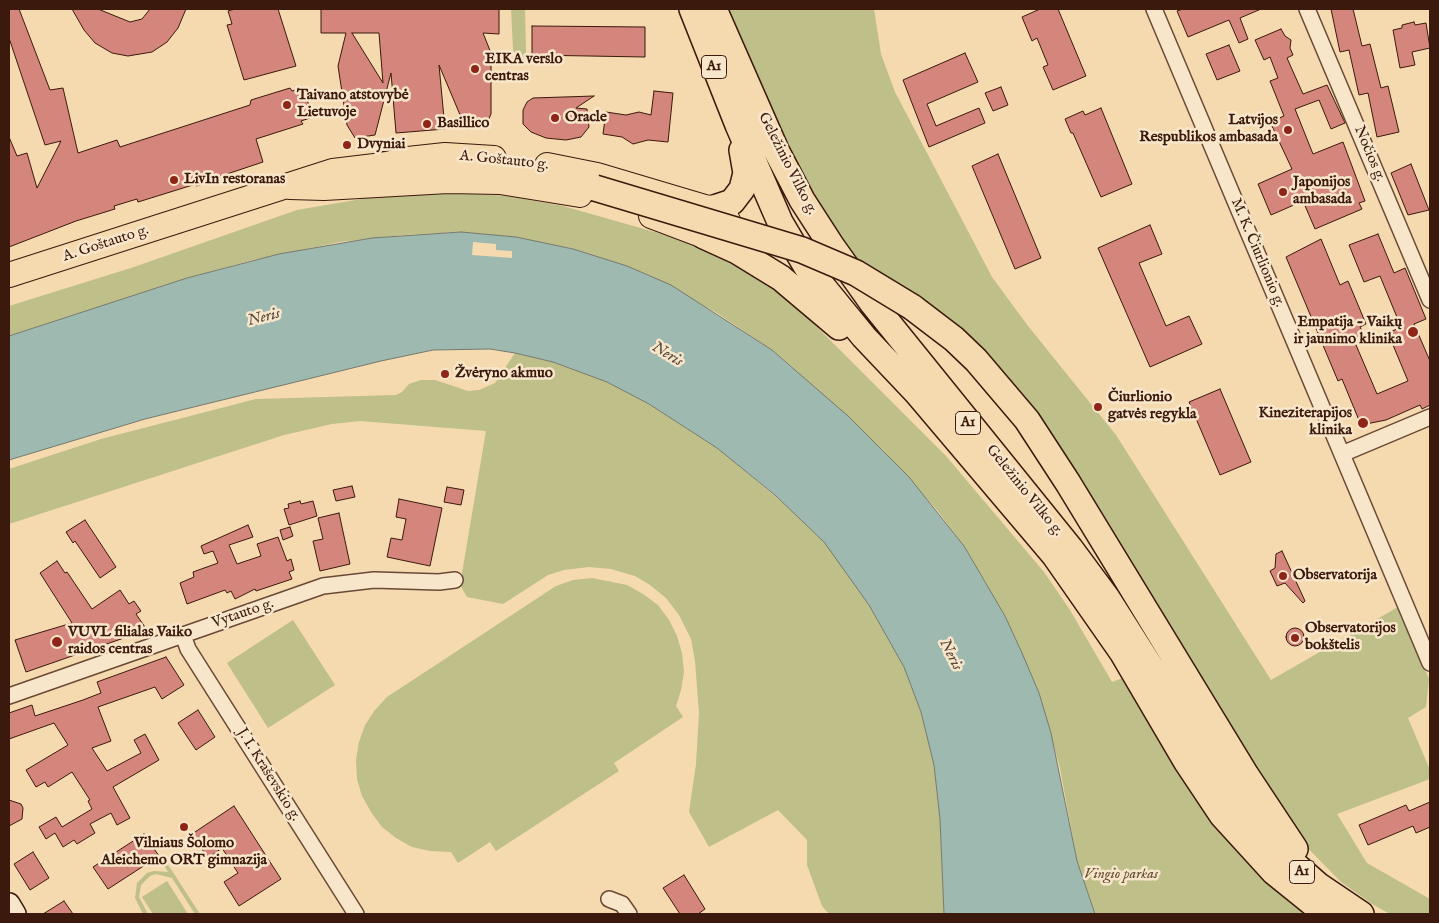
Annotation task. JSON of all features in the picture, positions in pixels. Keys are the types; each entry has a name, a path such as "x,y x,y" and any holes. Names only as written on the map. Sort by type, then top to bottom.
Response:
{"highway":[{"name":"Geležinio Vilko g.","path":"692,9 738,125 780,222 806,266 864,337 917,393 1055,556 1122,652 1186,761 1222,815 1274,872 1326,914"},
{"name":"Geležinio Vilko g.","path":"714,9 776,150 802,200 873,304 1070,548 1108,598 1232,795 1252,820 1275,847 1318,885 1361,914"},
{"path":"717,208 732,202 742,189 746,173 738,125"},
{"path":"383,165 404,168 480,169 514,172 548,176 595,188 802,250 856,273 912,307 976,360 1027,420 1068,483 1281,829 1297,852 1317,874 1361,914"},
{"path":"704,236 737,252 781,278 831,319 863,350 917,393"}],"main road":[{"name":"A. Goštauto g.","path":"9,276 199,213 290,187 332,172 383,165 408,159 445,155 506,159 597,175 708,208 717,208"},
{"name":"A. Goštauto g.","path":"290,187 324,188 448,181 500,182 566,192 618,205 704,236"},
{"path":"704,236 717,236 727,230 729,223 726,216 717,208"},
{"path":"9,904 16,914"}],"street":[{"name":"M. K. Čiurlionio g.","path":"1154,9 1430,663"},
{"name":"Nočios g.","path":"1307,9 1430,298"},
{"path":"1342,454 1430,417"},
{"name":"Vytauto g.","path":"9,696 323,586 374,580 439,582 456,580"},
{"name":"J. I. Kraševskio g.","path":"183,635 188,648 356,914"},
{"path":"609,899 622,904 629,914"}],"green space":[{"path":"511,9 525,9 526,52 522,65 517,63 513,49"},
{"path":"729,9 874,9 881,54 895,92 992,277 1028,326 1116,435 1271,680 1398,607 1429,679 1426,707 1408,718 1430,770 1430,779 1337,814 1367,863 1430,899 1430,914 1390,914 1372,904 1341,882 1294,834 1053,443 916,295 849,254 819,206 784,134"},
{"name":"Vingio parkas","path":"449,192 507,196 563,206 658,233 705,249 769,285 794,304 946,456 1044,572 1070,610 1112,682 1123,678 1205,811 1229,842 1255,870 1308,914 1095,914 1077,861 1060,768 1039,693 1005,616 964,546 937,510 883,450 790,365 772,350 717,313 650,276 573,249 516,237 461,232 404,235 340,242 249,261 187,278 9,336 9,306 131,268 297,210 391,194"},
{"path":"515,353 553,362 607,382 649,404 717,448 800,517 824,542 847,572 869,605 904,667 921,712 934,765 940,819 944,914 829,914 822,906 807,865 807,840 778,810 709,847 689,812 696,764 699,713 695,661 691,639 679,615 666,598 650,585 635,576 611,569 589,567 564,570 548,575 503,604 467,597 460,585 486,431 360,421 332,424 284,435 9,524 9,469 101,439 256,399 396,395 402,392 409,384 421,380 435,380 468,391 479,390 495,383"},
{"path":"592,578 627,585 658,605 669,620 677,636 682,653 684,672 676,706 683,717 614,763 619,771 496,851 490,842 458,863 451,852 430,851 412,847 382,827 362,796 357,779 356,760 359,742 365,725 375,710 387,697 556,586 573,580"},
{"path":"293,620 335,685 268,728 227,663"},
{"path":"165,860 200,914 195,914 172,878 156,874 150,876 141,885 139,897 148,914 143,914 135,898 137,883 147,873 154,871 168,872 162,862"},
{"path":"167,881 188,914 153,914 142,897"}],"water":[{"name":"Neris","path":"461,232 516,237 573,249 627,266 671,285 772,350 848,416 909,477 964,546 1005,616 1022,653 1039,693 1051,733 1077,861 1095,914 944,914 940,819 934,765 921,712 904,667 869,605 824,542 776,496 717,448 649,404 607,382 553,362 515,353 490,349 433,350 145,419 9,460 9,336 187,278 279,254 372,238"}],"pier":[{"path":"473,242 496,244 496,250 512,251 512,258 472,255"}],"building":[{"path":"9,9 19,9 50,90 63,88 78,153 117,140 120,147 250,105 251,100 290,88 292,91 303,88 313,117 301,121 303,124 256,139 263,162 206,181 207,183 196,186 196,184 138,202 137,199 114,206 115,209 76,221 9,247 9,137 17,156 27,153 37,188 61,141 45,145 9,38"},
{"path":"72,9 98,9 130,22 142,19 150,9 186,9 178,28 167,42 152,52 128,56 112,53 95,43 84,30"},
{"path":"235,9 278,9 296,66 244,80 227,25 232,24 228,11"},
{"path":"321,9 499,9 499,34 483,33 491,53 491,114 485,128 466,129 439,65 445,129 396,133 391,73 375,135 355,138 347,125 338,66 346,33 321,33","holes":["352,33 379,33 383,83"]},
{"path":"1040,9 1058,9 1086,76 1053,90 1043,67 1048,65 1037,38 1032,41 1022,17"},
{"path":"1183,9 1261,9 1240,18 1248,39 1239,43 1229,20 1188,37 1177,11"},
{"path":"1331,9 1353,9 1362,46 1370,44 1381,88 1388,86 1399,132 1377,137 1368,93 1359,95 1349,50 1340,52"},
{"path":"1414,22 1415,25 1426,23 1430,48 1412,52 1415,65 1400,68 1393,30"},
{"path":"532,26 645,27 645,57 532,55"},
{"path":"1281,29 1285,36 1291,40 1290,48 1293,55 1287,58 1303,94 1327,85 1345,123 1331,129 1319,100 1295,109 1313,154 1343,142 1365,201 1359,203 1362,209 1315,229 1303,201 1271,215 1258,184 1292,169 1270,122 1284,116 1270,81 1278,78 1270,57 1264,60 1255,40"},
{"path":"1229,45 1240,71 1217,80 1206,54"},
{"path":"965,53 978,82 927,104 936,126 979,108 985,123 929,147 903,80"},
{"path":"1001,87 1008,105 993,111 985,93"},
{"path":"654,91 673,93 668,142 648,140 633,144 622,137 603,134 606,112 626,115 639,112 651,115"},
{"name":"Oracle","path":"594,96 576,108 587,109 589,127 581,137 566,140 546,138 531,132 523,124 523,110 527,102 533,98"},
{"path":"1101,108 1132,184 1101,197 1065,119 1083,111 1085,115"},
{"path":"998,154 1041,258 1015,269 972,166"},
{"path":"1411,164 1429,210 1408,215 1391,173"},
{"path":"1150,225 1162,254 1139,263 1166,326 1189,316 1202,344 1150,367 1098,248"},
{"path":"1378,234 1394,273 1405,268 1426,319 1414,324 1430,361 1430,405 1422,409 1420,405 1386,420 1361,425 1342,379 1338,381 1286,257 1321,239 1340,285 1348,281 1366,324 1360,327 1364,334 1353,338 1377,394 1408,381 1388,333 1401,327 1380,276 1364,282 1349,245"},
{"path":"1220,389 1251,462 1220,475 1189,402"},
{"path":"352,486 355,497 336,501 333,490"},
{"path":"447,487 464,490 461,505 444,502"},
{"path":"399,499 442,508 430,566 387,557 391,538 402,540 406,519 396,517"},
{"path":"300,501 301,504 313,501 317,516 289,525 284,509 289,508 288,504"},
{"path":"339,513 350,564 320,571 313,541 323,539 318,518"},
{"path":"85,520 116,567 100,578 75,541 73,543 66,532"},
{"path":"248,525 253,537 229,545 237,564 261,556 257,544 278,537 287,561 291,559 294,570 289,572 292,579 256,591 255,589 235,599 231,591 227,593 225,590 187,604 180,583 194,577 193,572 218,563 213,551 204,554 201,546"},
{"path":"290,527 293,536 283,540 280,530"},
{"name":"Observatorija","path":"1282,551 1305,601 1303,603 1285,583 1277,586 1270,571 1275,568 1276,554"},
{"path":"57,561 65,573 67,572 92,609 120,590 129,604 134,601 141,611 136,614 147,630 26,672 15,640 72,623 40,573"},
{"name":"Observatorijos bokštelis","path":"1291,628 1299,628 1304,633 1302,644 1291,646 1286,641 1286,633"},
{"path":"166,657 184,685 162,699 155,687 98,707 111,741 92,748 107,771 141,753 134,740 145,734 159,760 113,787 130,818 117,825 111,813 90,824 95,833 77,844 74,840 63,847 55,833 46,839 39,827 56,817 62,827 92,809 88,801 90,800 72,772 48,787 45,782 36,787 26,770 68,745 54,723 9,739 9,713 32,705 35,716 83,700 101,693 97,682"},
{"path":"198,710 215,737 196,750 178,723"},
{"path":"9,800 21,804 23,808 22,819 9,826"},
{"path":"1430,802 1430,827 1416,833 1413,826 1368,845 1359,825 1406,805 1409,811"},
{"path":"234,806 281,879 239,906 224,882 238,873 222,848 208,858 192,834"},
{"path":"144,834 159,856 108,889 93,867"},
{"path":"33,852 49,878 30,890 14,864"},
{"path":"684,875 705,909 698,914 680,914 663,888"},
{"path":"64,901 73,914 43,914"}],"place":[{"name":"EIKA verslo centras","path":"475,69"},
{"name":"Taivano atstovybė Lietuvoje","path":"287,105"},
{"name":"Oracle","path":"555,118"},
{"name":"Basillico","path":"427,124"},
{"name":"Latvijos Respublikos ambasada","path":"1288,130"},
{"name":"Dvyniai","path":"347,145"},
{"name":"LivIn restoranas","path":"174,180"},
{"name":"Japonijos ambasada","path":"1283,192"},
{"name":"Empatija - Vaikų ir jaunimo klinika","path":"1413,332"},
{"name":"Žvėryno akmuo","path":"445,374"},
{"name":"Čiurlionio gatvės regykla","path":"1098,407"},
{"name":"Kineziterapijos klinika","path":"1363,423"},
{"name":"Observatorija","path":"1283,576"},
{"name":"Observatorijos bokštelis","path":"1295,638"},
{"name":"VUVL filialas Vaiko raidos centras","path":"57,642"},
{"name":"Vilniaus Šolomo Aleichemo ORT gimnazija","path":"184,827"}]}
